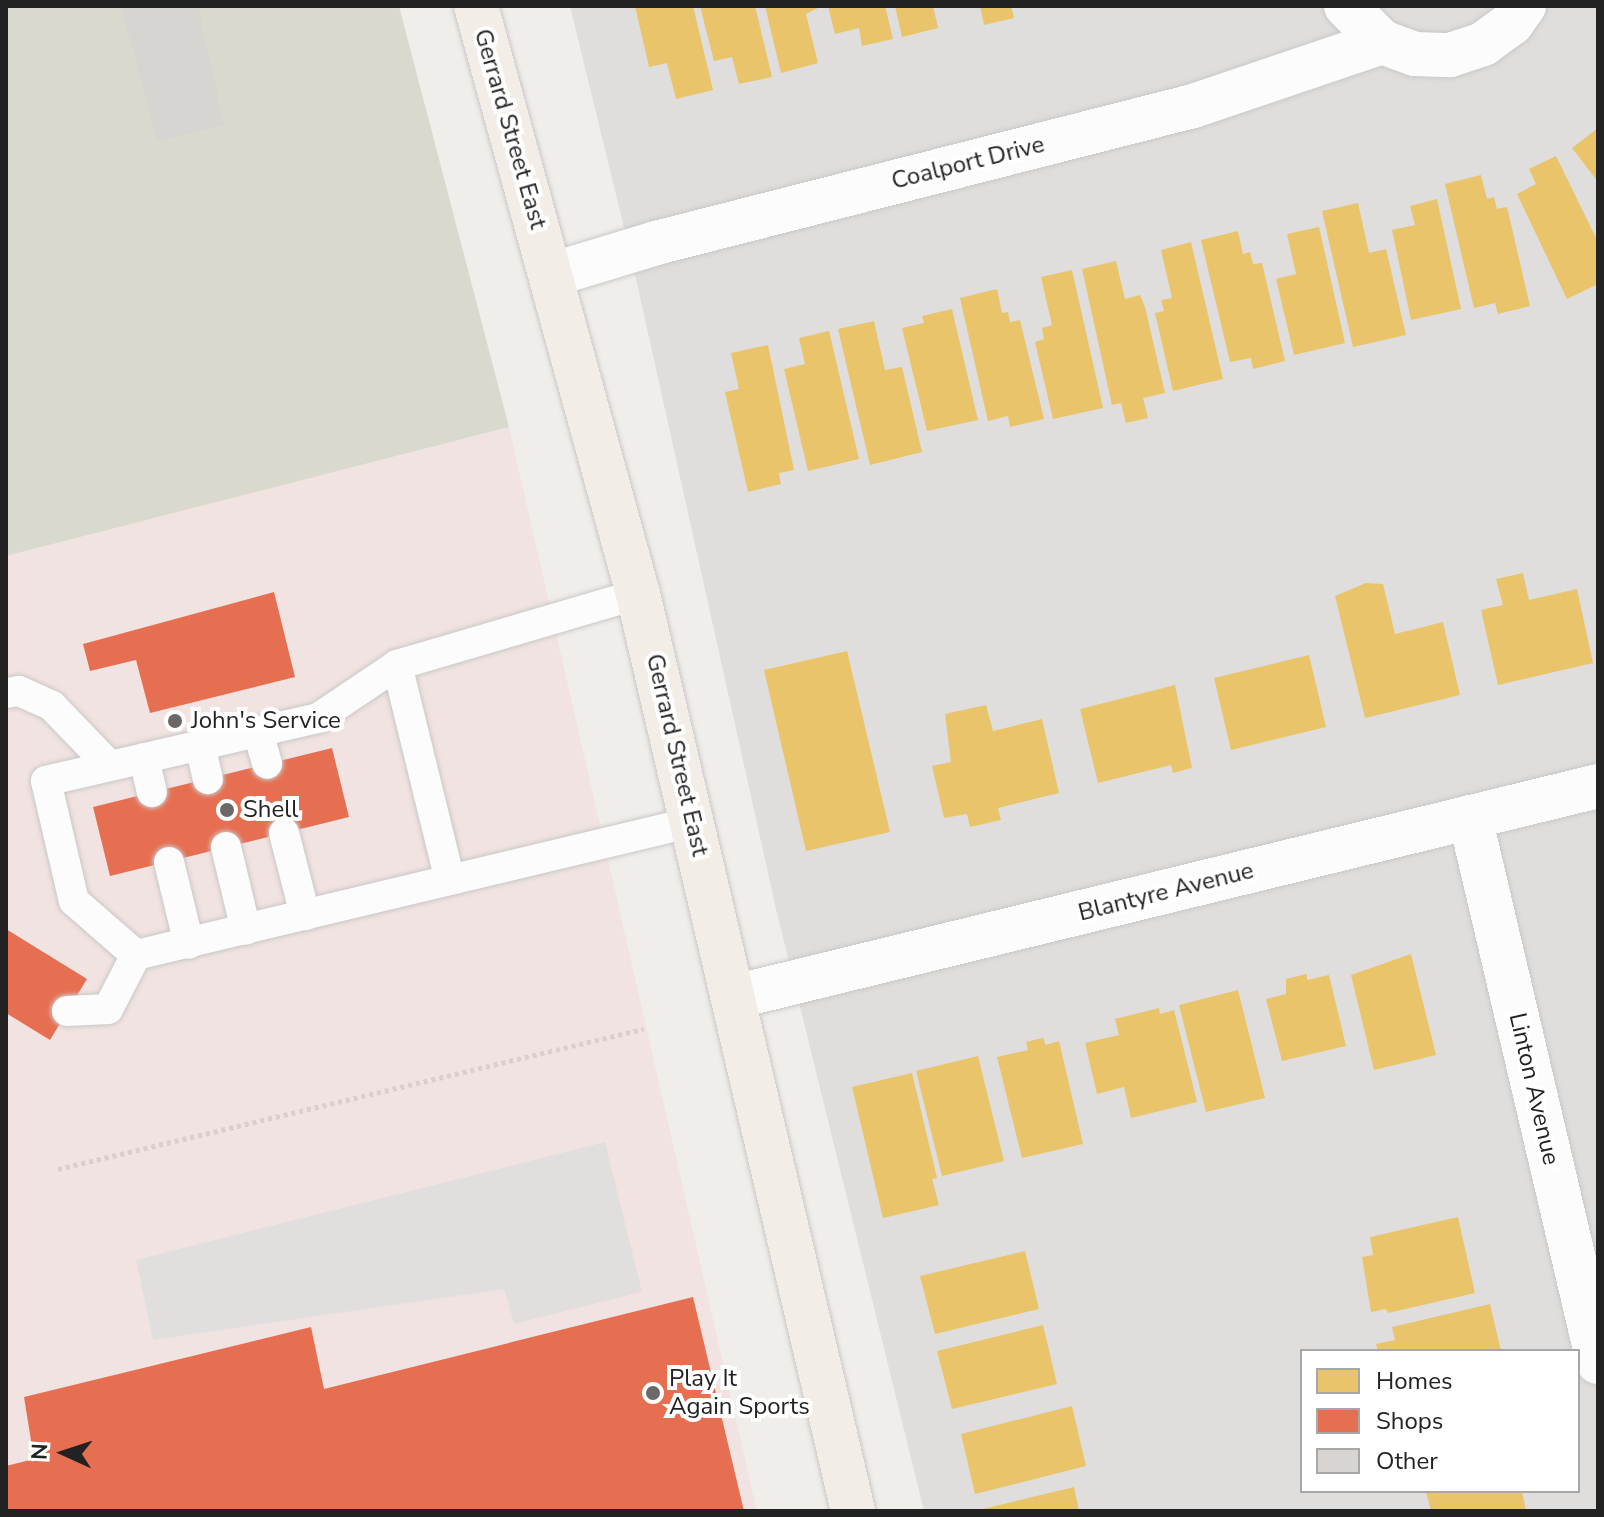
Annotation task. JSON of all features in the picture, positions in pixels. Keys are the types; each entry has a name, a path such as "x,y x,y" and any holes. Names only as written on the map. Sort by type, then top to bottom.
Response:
{"main road":[{"name":"Gerrard Street East","path":"476,6 638,594 853,1511"}],"street":[{"path":"1346,6 1382,42 1415,54 1450,55 1483,44 1512,23 1524,6"},
{"name":"Coalport Drive","path":"551,275 656,243 1193,106 1382,42"},
{"name":"Blantyre Avenue","path":"734,997 1598,786"},
{"name":"Linton Avenue","path":"1470,817 1598,1362"}],"lane":[{"path":"136,955 74,901 46,781 318,718 397,665 638,594"},
{"path":"397,665 450,880"},
{"path":"6,693 19,691 52,706 110,766"},
{"path":"258,732 267,764"},
{"path":"200,745 208,779"},
{"path":"144,758 152,792"},
{"path":"136,955 693,822"},
{"path":"284,833 305,915"},
{"path":"226,847 246,930"},
{"path":"169,862 189,944"},
{"path":"67,1011 108,1009 136,955"}],"path":[{"path":"58,1169 643,1029"}],"shaded area":[{"path":"6,6 399,6 509,427 6,556"},
{"path":"570,6 1598,6 1598,1511 924,1511 776,909 630,252"},
{"path":"509,427 757,1511 6,1511 6,556"},
{"path":"605,1142 642,1292 514,1324 504,1289 153,1340 136,1260"}],"building: Homes":[{"path":"635,6 693,6 713,90 676,99 667,63 649,67"},
{"path":"700,6 755,6 772,77 739,84 732,57 714,61"},
{"path":"765,6 822,6 806,14 818,63 781,73"},
{"path":"828,6 885,6 893,39 862,46 859,28 835,34"},
{"path":"895,6 933,6 938,28 902,37"},
{"path":"980,6 1011,6 1014,18 984,25"},
{"path":"1598,128 1598,182 1572,148"},
{"path":"1556,156 1598,242 1598,284 1567,299 1517,194 1536,184 1529,169"},
{"path":"1481,175 1487,199 1494,197 1497,209 1507,207 1530,306 1498,314 1495,303 1474,308 1445,184"},
{"path":"1437,199 1461,309 1411,320 1392,230 1415,225 1410,206"},
{"path":"1358,203 1369,253 1386,249 1406,335 1353,347 1322,211"},
{"path":"1319,227 1345,343 1294,355 1276,279 1296,274 1287,234"},
{"path":"1238,231 1243,254 1250,252 1253,264 1262,263 1285,361 1253,369 1251,358 1230,362 1201,240"},
{"path":"1191,242 1223,379 1173,391 1155,313 1164,311 1161,300 1172,298 1161,250"},
{"path":"1116,261 1125,299 1140,295 1145,307 1165,393 1143,398 1148,418 1126,423 1121,403 1112,405 1082,269"},
{"path":"1072,270 1103,408 1053,419 1035,342 1044,339 1042,328 1052,325 1041,277"},
{"path":"997,289 1002,313 1008,312 1010,322 1020,320 1044,419 1010,427 1008,416 988,421 960,298"},
{"path":"952,309 978,420 927,431 902,328 924,323 922,316"},
{"path":"874,321 885,370 902,367 922,452 870,465 838,329"},
{"path":"829,331 859,459 808,471 784,369 805,364 799,338"},
{"path":"768,345 794,470 779,473 781,484 748,492 725,392 739,389 731,353"},
{"path":"1523,573 1529,600 1577,589 1593,663 1498,685 1481,610 1503,605 1496,579"},
{"path":"1366,583 1383,584 1395,634 1443,622 1460,695 1365,718 1335,596"},
{"path":"847,651 890,832 806,851 764,670"},
{"path":"1309,655 1326,727 1231,750 1214,678"},
{"path":"1175,685 1192,768 1173,773 1171,765 1098,783 1080,709"},
{"path":"986,705 993,731 1042,719 1059,793 998,808 1001,820 970,827 967,814 944,818 932,766 951,762 945,714"},
{"path":"1411,954 1436,1055 1374,1070 1351,975"},
{"path":"1307,974 1307,980 1329,975 1346,1046 1282,1061 1266,999 1286,994 1286,979"},
{"path":"1238,990 1265,1098 1206,1112 1179,1005"},
{"path":"1159,1008 1160,1014 1174,1010 1197,1102 1131,1118 1124,1087 1097,1094 1085,1043 1119,1035 1115,1019"},
{"path":"1043,1038 1046,1045 1059,1041 1083,1144 1022,1158 997,1057 1028,1050 1026,1042"},
{"path":"978,1056 1004,1161 942,1176 916,1071"},
{"path":"912,1073 937,1178 932,1179 939,1205 883,1218 852,1087"},
{"path":"1458,1217 1475,1293 1388,1313 1386,1309 1371,1312 1362,1257 1373,1255 1370,1237"},
{"path":"1025,1251 1039,1309 935,1334 920,1276"},
{"path":"1490,1304 1501,1349 1377,1349 1376,1344 1395,1340 1392,1327"},
{"path":"1043,1325 1057,1384 952,1409 937,1351"},
{"path":"1072,1406 1086,1466 975,1494 961,1434"},
{"path":"1074,1487 1079,1511 979,1511 979,1510"},
{"path":"1426,1493 1522,1493 1526,1511 1431,1511"}],"building: Shops":[{"path":"274,592 295,677 150,713 136,660 90,671 83,644"},
{"path":"332,748 349,817 110,876 93,807"},
{"path":"6,929 87,979 50,1040 6,1013"},
{"path":"693,1297 744,1511 6,1511 6,1466 34,1459 24,1397 311,1327 324,1389"}],"building: Other":[{"path":"121,6 198,6 224,125 157,141"}],"place":[{"name":"John's Service","path":"175,721"},
{"name":"Shell","path":"227,810"},
{"name":"Play It Again Sports","path":"653,1393"}]}
